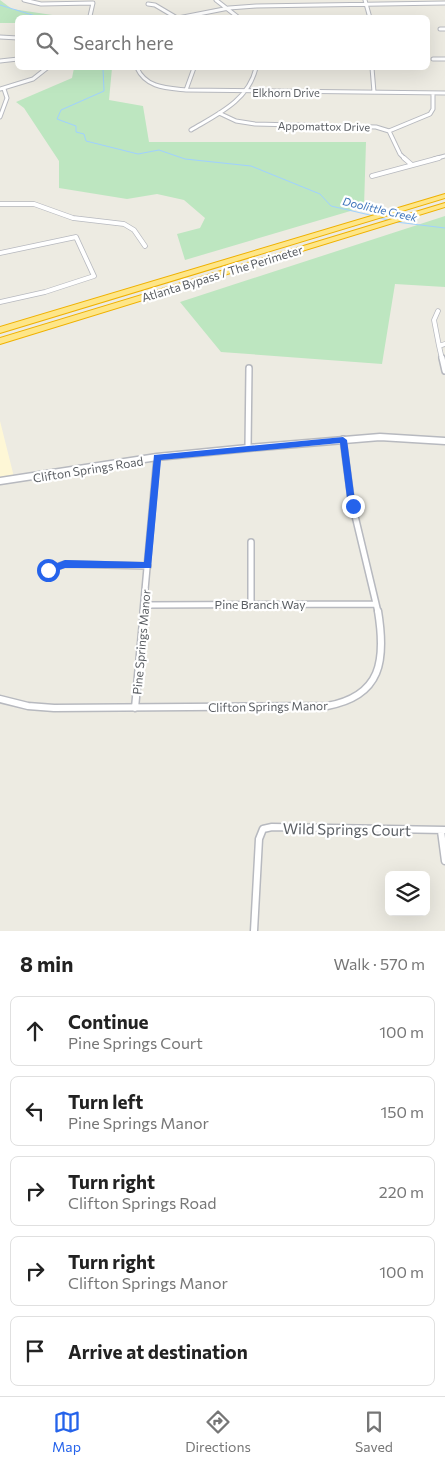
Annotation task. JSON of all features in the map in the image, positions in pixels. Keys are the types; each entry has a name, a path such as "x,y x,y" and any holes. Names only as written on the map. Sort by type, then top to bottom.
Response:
{"highway":[{"name":"Atlanta Bypass / The Perimeter","path":"0,330 445,196"},
{"name":"Atlanta Bypass / The Perimeter","path":"0,341 445,205"}],"street":[{"path":"24,0 41,4 93,3 90,15"},
{"path":"216,0 236,15"},
{"path":"366,2 369,15"},
{"path":"193,15 229,8 366,2 445,3"},
{"path":"148,4 155,5 173,15"},
{"path":"0,36 15,38"},
{"path":"0,61 15,59"},
{"path":"432,59 445,59"},
{"path":"0,117 7,98 2,89 42,74 45,70"},
{"name":"Elkhorn Drive","path":"138,70 149,84 186,90 445,93"},
{"path":"186,90 193,70"},
{"path":"191,130 219,112 246,91 254,78 256,70"},
{"path":"372,70 374,92"},
{"path":"412,165 400,154 389,131 430,114 434,109 433,93"},
{"name":"Appomattox Drive","path":"219,112 236,121 254,124 366,126 389,131"},
{"path":"372,176 445,156"},
{"path":"0,204 34,204 73,218 124,224 134,230 145,246"},
{"path":"0,252 76,237 94,276 45,292 0,302"},
{"path":"438,310 434,320 445,371"},
{"path":"439,346 445,344"},
{"path":"248,448 249,368"},
{"name":"Clifton Springs Road","path":"0,481 157,457 248,448 380,437 445,441"},
{"name":"Clifton Springs Manor","path":"0,699 41,707 135,708 326,706 355,698 371,684 379,666 380,645 376,604 368,562 353,506 343,440"},
{"name":"Pine Springs Manor","path":"135,708 157,457"},
{"path":"251,542 251,604"},
{"path":"48,570 65,564 148,566"},
{"name":"Pine Branch Way","path":"144,605 376,604"},
{"name":"Wild Springs Court","path":"254,931 259,839 264,829 272,827 443,830"},
{"path":"443,830 445,861"}],"shaded area":[{"path":"0,421 15,481 0,479"}],"green space":[{"path":"0,0 12,9 52,15 15,15 15,23 0,23"},
{"path":"74,70 112,70 109,100 143,106 149,142 366,142 364,207 185,260 177,234 200,228 205,218 184,200 157,194 127,199 59,188 59,161 24,108 16,102 72,78"},
{"path":"445,216 445,287 395,284 382,364 221,352 180,302"}],"waterway":[{"name":"Doolittle Creek","path":"0,5 32,15"},
{"name":"Doolittle Creek","path":"103,70 104,91 61,110 57,119 76,126 76,132 84,134 86,141 138,154 159,150 185,159 251,166 320,194 331,206 374,216"},
{"name":"Doolittle Creek","path":"379,218 389,220"},
{"name":"Doolittle Creek","path":"396,222 445,228"}],"route":[{"path":"48,570 65,564 148,566 157,457 343,440 353,506"}]}
